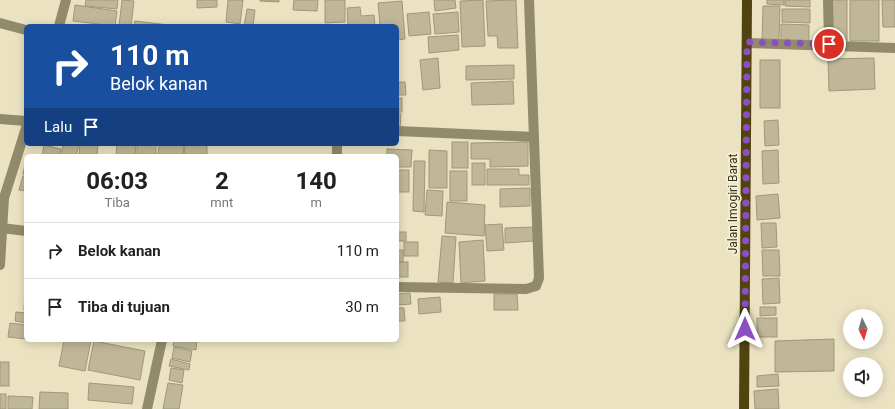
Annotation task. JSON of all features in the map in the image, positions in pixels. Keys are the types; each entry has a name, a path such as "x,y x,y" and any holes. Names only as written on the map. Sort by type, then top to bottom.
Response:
{"main road":[{"name":"Jalan Imogiri Barat","path":"744,409 747,0"}],"street":[{"path":"60,24 66,0"},
{"path":"399,287 526,289 536,286 539,278 529,0"},
{"path":"828,0 829,44"},
{"path":"0,23 24,29"},
{"path":"747,42 829,44 895,48"},
{"path":"0,119 24,121"},
{"path":"399,131 534,137"},
{"path":"0,264 4,198 24,134"},
{"path":"2,228 24,231"},
{"path":"147,409 162,342"}],"building":[{"path":"86,0 118,0 117,9 85,6"},
{"path":"122,0 134,1 131,24 119,24"},
{"path":"197,0 217,0 217,7 197,8"},
{"path":"228,0 243,0 240,24 226,22"},
{"path":"279,0 279,2 260,1"},
{"path":"294,0 318,0 317,11 293,10"},
{"path":"325,0 345,0 345,22 325,23"},
{"path":"434,0 455,0 456,8 435,11"},
{"path":"483,0 485,46 462,47 460,1"},
{"path":"516,0 518,48 498,48 497,36 488,36 486,1"},
{"path":"767,0 784,0 784,5 767,4"},
{"path":"785,0 810,0 810,7 785,6"},
{"path":"832,0 847,0 847,41 833,41"},
{"path":"850,0 879,0 879,41 850,41"},
{"path":"882,0 895,0 895,27 883,27"},
{"path":"402,1 405,39 399,40 399,24 380,24 378,3"},
{"path":"75,5 117,11 115,24 98,24 73,21"},
{"path":"763,6 780,6 779,41 762,41"},
{"path":"360,7 361,16 374,15 375,24 348,24 347,8"},
{"path":"247,9 255,10 253,24 244,24"},
{"path":"782,9 810,9 810,23 782,22"},
{"path":"429,12 431,34 409,36 407,14"},
{"path":"458,12 459,32 435,34 433,14"},
{"path":"135,21 160,24 134,24"},
{"path":"781,24 809,25 809,41 781,41"},
{"path":"458,35 459,50 429,53 428,37"},
{"path":"438,58 440,88 423,90 420,60"},
{"path":"874,58 875,89 829,91 828,59"},
{"path":"760,60 780,60 780,108 760,108"},
{"path":"514,65 514,79 466,80 466,66"},
{"path":"513,81 514,104 472,105 471,83"},
{"path":"399,82 405,82 406,95 399,95"},
{"path":"399,98 402,98 402,112 399,112"},
{"path":"399,114 401,114 399,129"},
{"path":"778,120 779,145 765,146 764,121"},
{"path":"452,142 468,142 468,168 452,168"},
{"path":"528,142 528,166 490,167 490,159 471,159 471,143"},
{"path":"44,146 61,149 60,154 42,154"},
{"path":"63,146 78,146 76,154 61,154"},
{"path":"80,146 98,146 97,154 79,154"},
{"path":"117,146 136,146 135,154 116,154"},
{"path":"137,146 156,146 156,154 137,154"},
{"path":"159,146 184,146 183,154 158,154"},
{"path":"185,146 207,146 207,154 184,154"},
{"path":"387,149 412,150 411,167 399,167 399,154 387,154"},
{"path":"429,150 447,151 447,188 429,188"},
{"path":"778,150 779,183 763,184 762,151"},
{"path":"414,161 425,161 424,212 413,211"},
{"path":"472,163 485,163 485,185 472,185"},
{"path":"487,169 519,169 519,175 529,175 529,185 487,185"},
{"path":"399,170 409,170 409,192 399,192"},
{"path":"450,171 467,171 467,201 450,201"},
{"path":"23,176 24,176 24,191 19,190"},
{"path":"530,188 530,206 500,207 500,189"},
{"path":"427,190 443,191 442,216 425,215"},
{"path":"778,194 780,218 757,220 756,196"},
{"path":"447,202 485,205 484,236 445,233"},
{"path":"761,223 776,223 777,247 762,248"},
{"path":"502,224 504,250 487,251 485,225"},
{"path":"533,227 534,241 505,243 505,228"},
{"path":"399,232 406,232 406,241 399,241"},
{"path":"442,236 456,237 453,283 438,282"},
{"path":"483,240 485,281 461,283 459,242"},
{"path":"404,242 418,242 418,256 404,256"},
{"path":"399,250 403,250 403,262 399,262"},
{"path":"762,250 779,250 780,276 763,276"},
{"path":"399,262 408,262 408,277 399,277"},
{"path":"779,278 780,303 763,304 762,279"},
{"path":"410,293 411,304 399,305 399,294"},
{"path":"494,294 517,294 518,310 494,310"},
{"path":"440,297 441,312 419,314 418,299"},
{"path":"760,307 776,307 776,315 760,316"},
{"path":"399,308 404,308 405,321 399,321"},
{"path":"16,312 24,313 24,323 15,321"},
{"path":"757,318 777,318 777,337 757,337"},
{"path":"10,323 24,325 24,339 8,337"},
{"path":"834,339 834,371 775,372 775,341"},
{"path":"64,342 91,342 85,371 59,366"},
{"path":"94,342 145,351 140,380 88,370"},
{"path":"174,342 197,342 196,350 173,346"},
{"path":"174,347 192,351 190,362 172,358"},
{"path":"171,359 190,364 189,370 169,366"},
{"path":"0,362 9,362 9,386 0,386"},
{"path":"171,368 184,370 182,383 169,380"},
{"path":"778,374 779,386 757,387 757,376"},
{"path":"89,383 134,387 132,404 88,400"},
{"path":"168,383 183,385 179,409 163,409"},
{"path":"778,389 779,409 755,409 754,391"},
{"path":"40,392 68,393 68,409 39,409"},
{"path":"0,394 6,394 6,409 0,409"},
{"path":"8,396 33,397 32,409 8,409"}],"route":[{"path":"745,329 747,42 829,44"}]}
